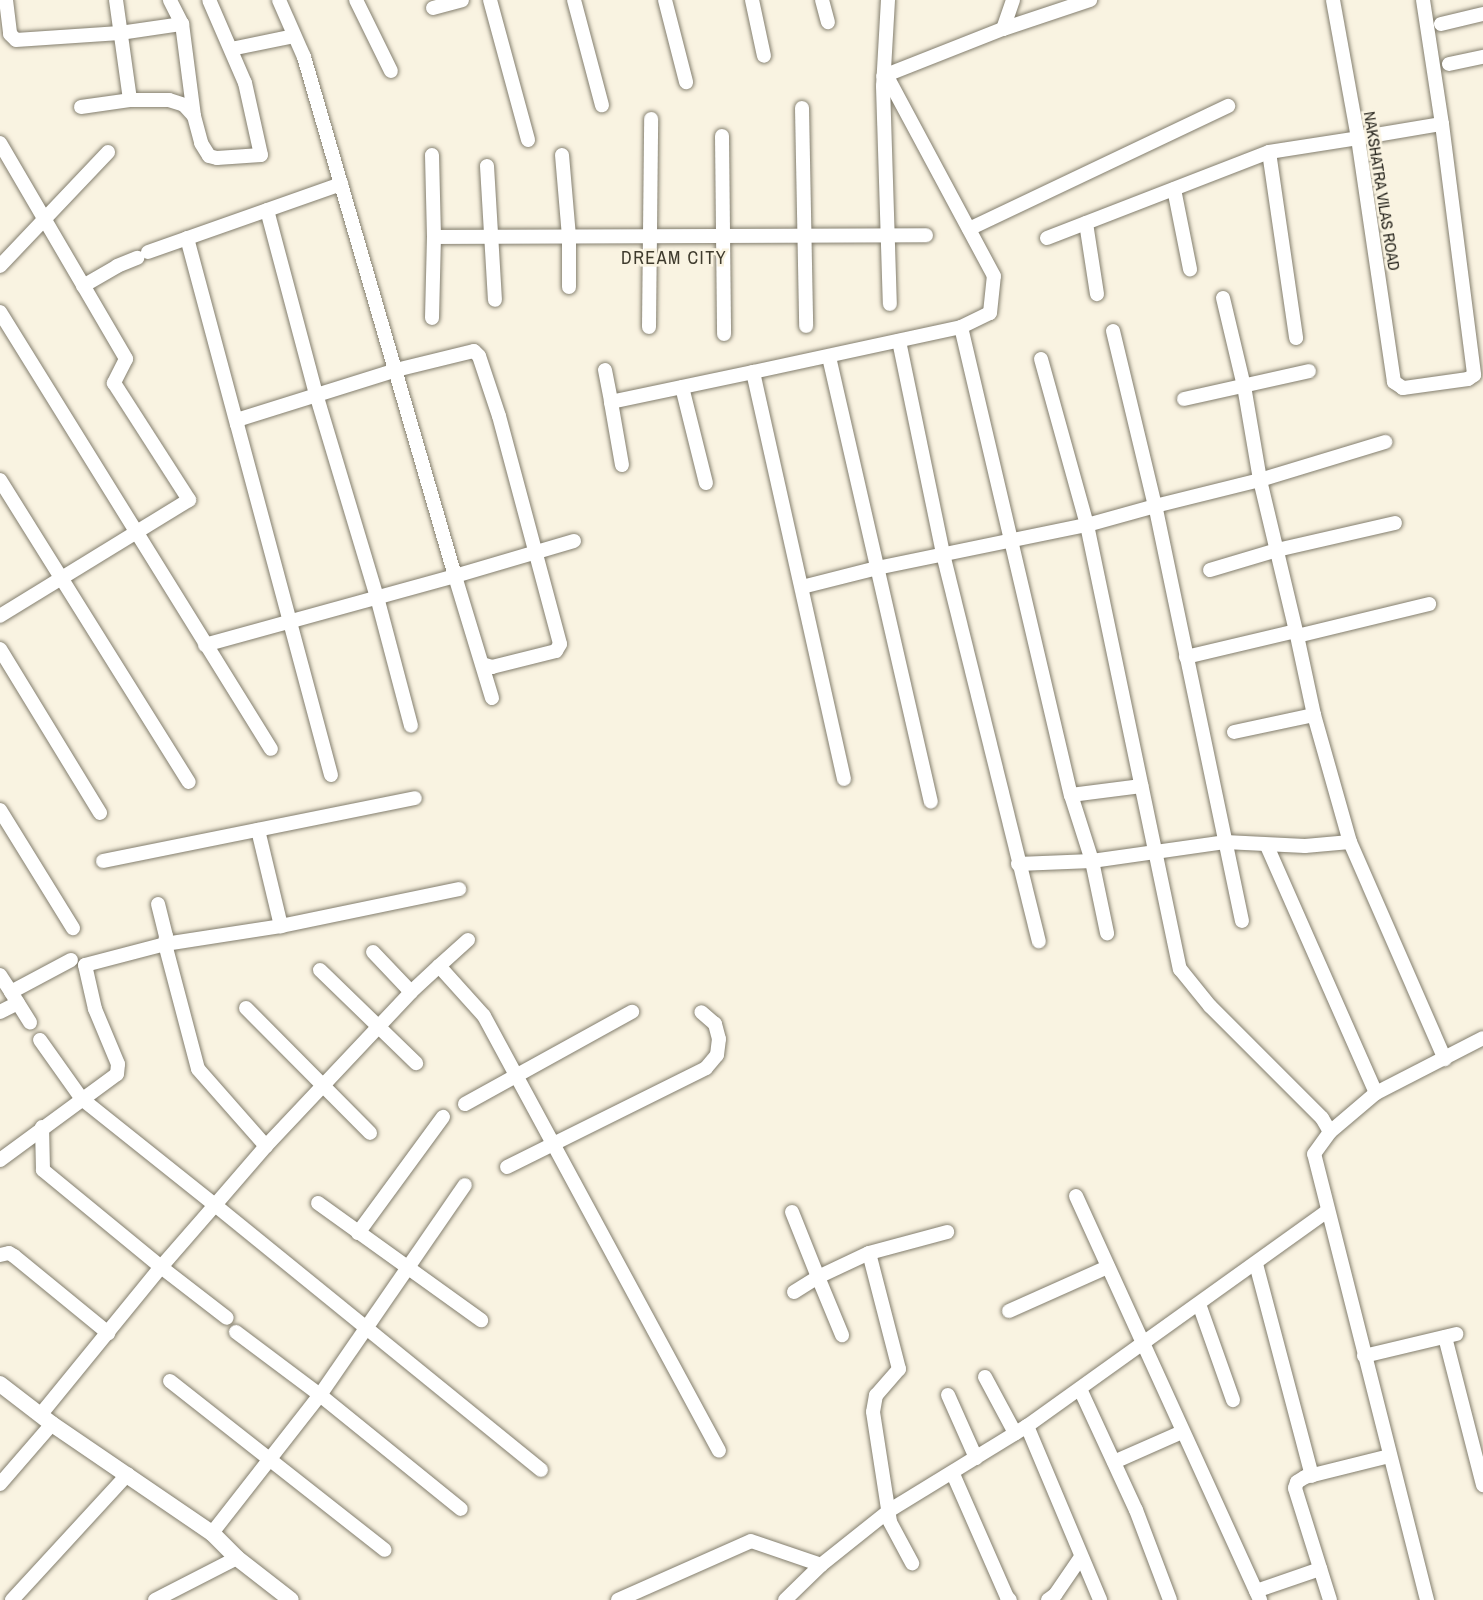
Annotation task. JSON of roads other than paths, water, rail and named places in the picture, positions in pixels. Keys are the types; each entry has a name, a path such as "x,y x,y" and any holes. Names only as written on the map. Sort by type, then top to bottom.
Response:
{"street":[{"path":"6,0 13,39 120,33 182,24"},
{"path":"116,0 130,100"},
{"path":"170,0 182,24 194,116 201,143 209,156 217,158 261,154 245,82 209,0"},
{"path":"279,0 304,57 454,576 492,698"},
{"path":"356,0 390,71"},
{"path":"433,8 462,0"},
{"path":"490,0 528,140"},
{"path":"574,0 603,105"},
{"path":"665,0 686,82"},
{"path":"752,0 765,56"},
{"path":"822,0 828,22"},
{"path":"888,0 885,76 890,304"},
{"path":"1003,29 1013,0"},
{"path":"885,76 1003,29 1090,0"},
{"name":"NAKSHATRA VILAS ROAD","path":"1333,0 1358,138 1394,382 1403,388 1468,379 1474,375 1442,124"},
{"path":"1047,238 1269,152 1442,124 1423,0"},
{"path":"1441,24 1483,14"},
{"path":"231,49 294,36"},
{"path":"1449,64 1483,57"},
{"path":"611,402 961,327 990,313 994,276 885,76"},
{"path":"81,107 130,100 169,100 183,105 194,116"},
{"path":"969,229 1228,106"},
{"path":"802,108 806,326"},
{"path":"649,327 651,119"},
{"path":"722,136 723,334"},
{"path":"0,143 126,359 114,382 189,500 0,616"},
{"path":"0,266 108,152"},
{"path":"1269,152 1296,338"},
{"path":"432,155 434,237 432,318"},
{"path":"562,155 569,236 569,287"},
{"path":"488,166 495,300"},
{"path":"83,286 117,266 143,255 341,184"},
{"path":"1174,189 1190,269"},
{"path":"267,210 316,394 377,597 411,726"},
{"path":"1086,223 1097,294"},
{"path":"434,237 926,235"},
{"path":"187,238 331,775"},
{"path":"1223,298 1244,386 1260,480 1314,715 1350,842 1445,1059"},
{"path":"0,312 271,749"},
{"path":"961,327 1071,795 1092,861 1107,933"},
{"path":"1113,331 1155,506 1242,921"},
{"path":"899,341 943,554 1018,864 1039,941"},
{"path":"237,424 246,415 396,370 474,351 479,356 499,416 560,648 492,667 482,664"},
{"path":"829,357 932,801"},
{"path":"1041,359 1087,525 1180,969 1210,1006 1322,1118 1330,1132"},
{"path":"605,370 622,465"},
{"path":"1184,399 1309,371"},
{"path":"753,372 844,779"},
{"path":"682,387 706,483"},
{"path":"802,587 877,568 1087,525 1260,480 1385,442"},
{"path":"0,480 189,782"},
{"path":"1210,570 1277,549 1395,523"},
{"path":"205,645 574,541"},
{"path":"1186,657 1429,604"},
{"path":"0,649 100,813"},
{"path":"1234,732 1314,715"},
{"path":"1071,795 1142,786"},
{"path":"103,861 415,798"},
{"path":"0,810 73,928"},
{"path":"258,830 281,926"},
{"path":"1018,864 1092,861 1156,854 1225,842 1267,846 1305,846 1350,842"},
{"path":"1267,846 1376,1093"},
{"path":"0,1160 117,1074 118,1064 95,1008 85,965 165,944 281,926 459,889"},
{"path":"158,904 166,936 165,944 198,1069 266,1146"},
{"path":"0,1484 108,1333 214,1205 266,1146 411,992 468,940"},
{"path":"374,952 411,992"},
{"path":"0,1012 15,998 71,960"},
{"path":"439,966 484,1016 719,1451"},
{"path":"320,970 416,1063"},
{"path":"0,975 30,1022"},
{"path":"246,1008 370,1133"},
{"path":"465,1104 632,1012"},
{"path":"507,1167 706,1068 717,1055 719,1039 715,1024 701,1012"},
{"path":"1428,1600 1389,1455 1314,1154 1330,1132 1376,1093 1483,1038"},
{"path":"40,1040 82,1099 541,1470"},
{"path":"358,1233 443,1117"},
{"path":"42,1127 43,1170 227,1318"},
{"path":"212,1533 320,1395 465,1185"},
{"path":"1076,1196 1258,1596 1320,1569"},
{"path":"318,1203 481,1320"},
{"path":"785,1600 821,1565 890,1510 953,1474 1021,1430 1327,1211"},
{"path":"792,1212 842,1335"},
{"path":"794,1292 818,1277 869,1253 947,1232"},
{"path":"0,1255 9,1253 14,1256 108,1333"},
{"path":"869,1253 899,1364 896,1374 876,1395 873,1403 890,1522 912,1563"},
{"path":"1256,1264 1312,1476"},
{"path":"1008,1311 1108,1268"},
{"path":"1199,1304 1233,1400"},
{"path":"236,1332 320,1395 461,1509"},
{"path":"1364,1356 1450,1336 1483,1485"},
{"path":"985,1377 1021,1430 1100,1600"},
{"path":"170,1381 385,1550"},
{"path":"0,1384 46,1419 212,1533 237,1558 291,1600"},
{"path":"1080,1389 1136,1510 1170,1600"},
{"path":"948,1395 956,1418 976,1458"},
{"path":"1114,1462 1182,1432"},
{"path":"1330,1600 1295,1488 1300,1479 1389,1455"},
{"path":"12,1600 128,1474"},
{"path":"953,1474 1010,1600"},
{"path":"618,1600 751,1541 821,1565"},
{"path":"1048,1600 1056,1595 1082,1557"},
{"path":"154,1600 237,1558"}],"district":[{"name":"DREAM CITY","path":"674,258"}]}
